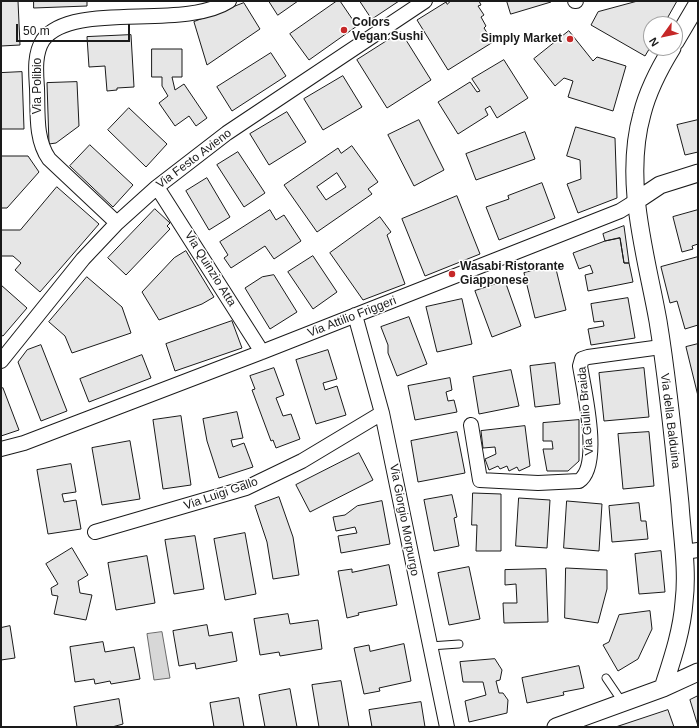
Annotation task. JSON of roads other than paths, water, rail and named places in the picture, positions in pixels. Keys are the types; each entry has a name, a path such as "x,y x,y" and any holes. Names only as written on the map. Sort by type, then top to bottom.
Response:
{"street":[{"name":"Via Polibio","path":"117,224 49,159 43,149 39,137 36,75 38,53 43,40 57,27 66,23 116,15 198,13 213,9 229,1"},
{"name":"Via Festo Avieno","path":"1,361 83,259 117,224 157,187 227,133 425,1"},
{"path":"683,28 698,3"},
{"name":"Via della Balduina","path":"663,688 677,642 683,612 685,587 691,551 661,347 636,202 636,146 640,122 649,92 668,56"},
{"name":"Via Attilio Friggeri","path":"1,449 31,440 262,352 620,211 660,185 698,174"},
{"name":"Via Quinzio Atta","path":"157,187 262,352"},
{"name":"Via Giorgio Morpurgo","path":"355,315 382,414 447,727"},
{"name":"Via Giulio Braida","path":"471,425 480,480 538,483 579,481 586,474 590,455 588,414 580,366 582,359 661,347"},
{"name":"Via Luigi Gallo","path":"94,532 246,488 302,461 382,414"},
{"path":"556,727 663,688 698,672"}],"lane":[{"path":"430,646 459,644"},
{"path":"606,678 623,703"}],"place":[{"name":"Colors Vegan Sushi","path":"344,30"},
{"name":"Simply Market","path":"570,39"},
{"name":"Wasabi Ristorante Giapponese","path":"452,274"}]}
